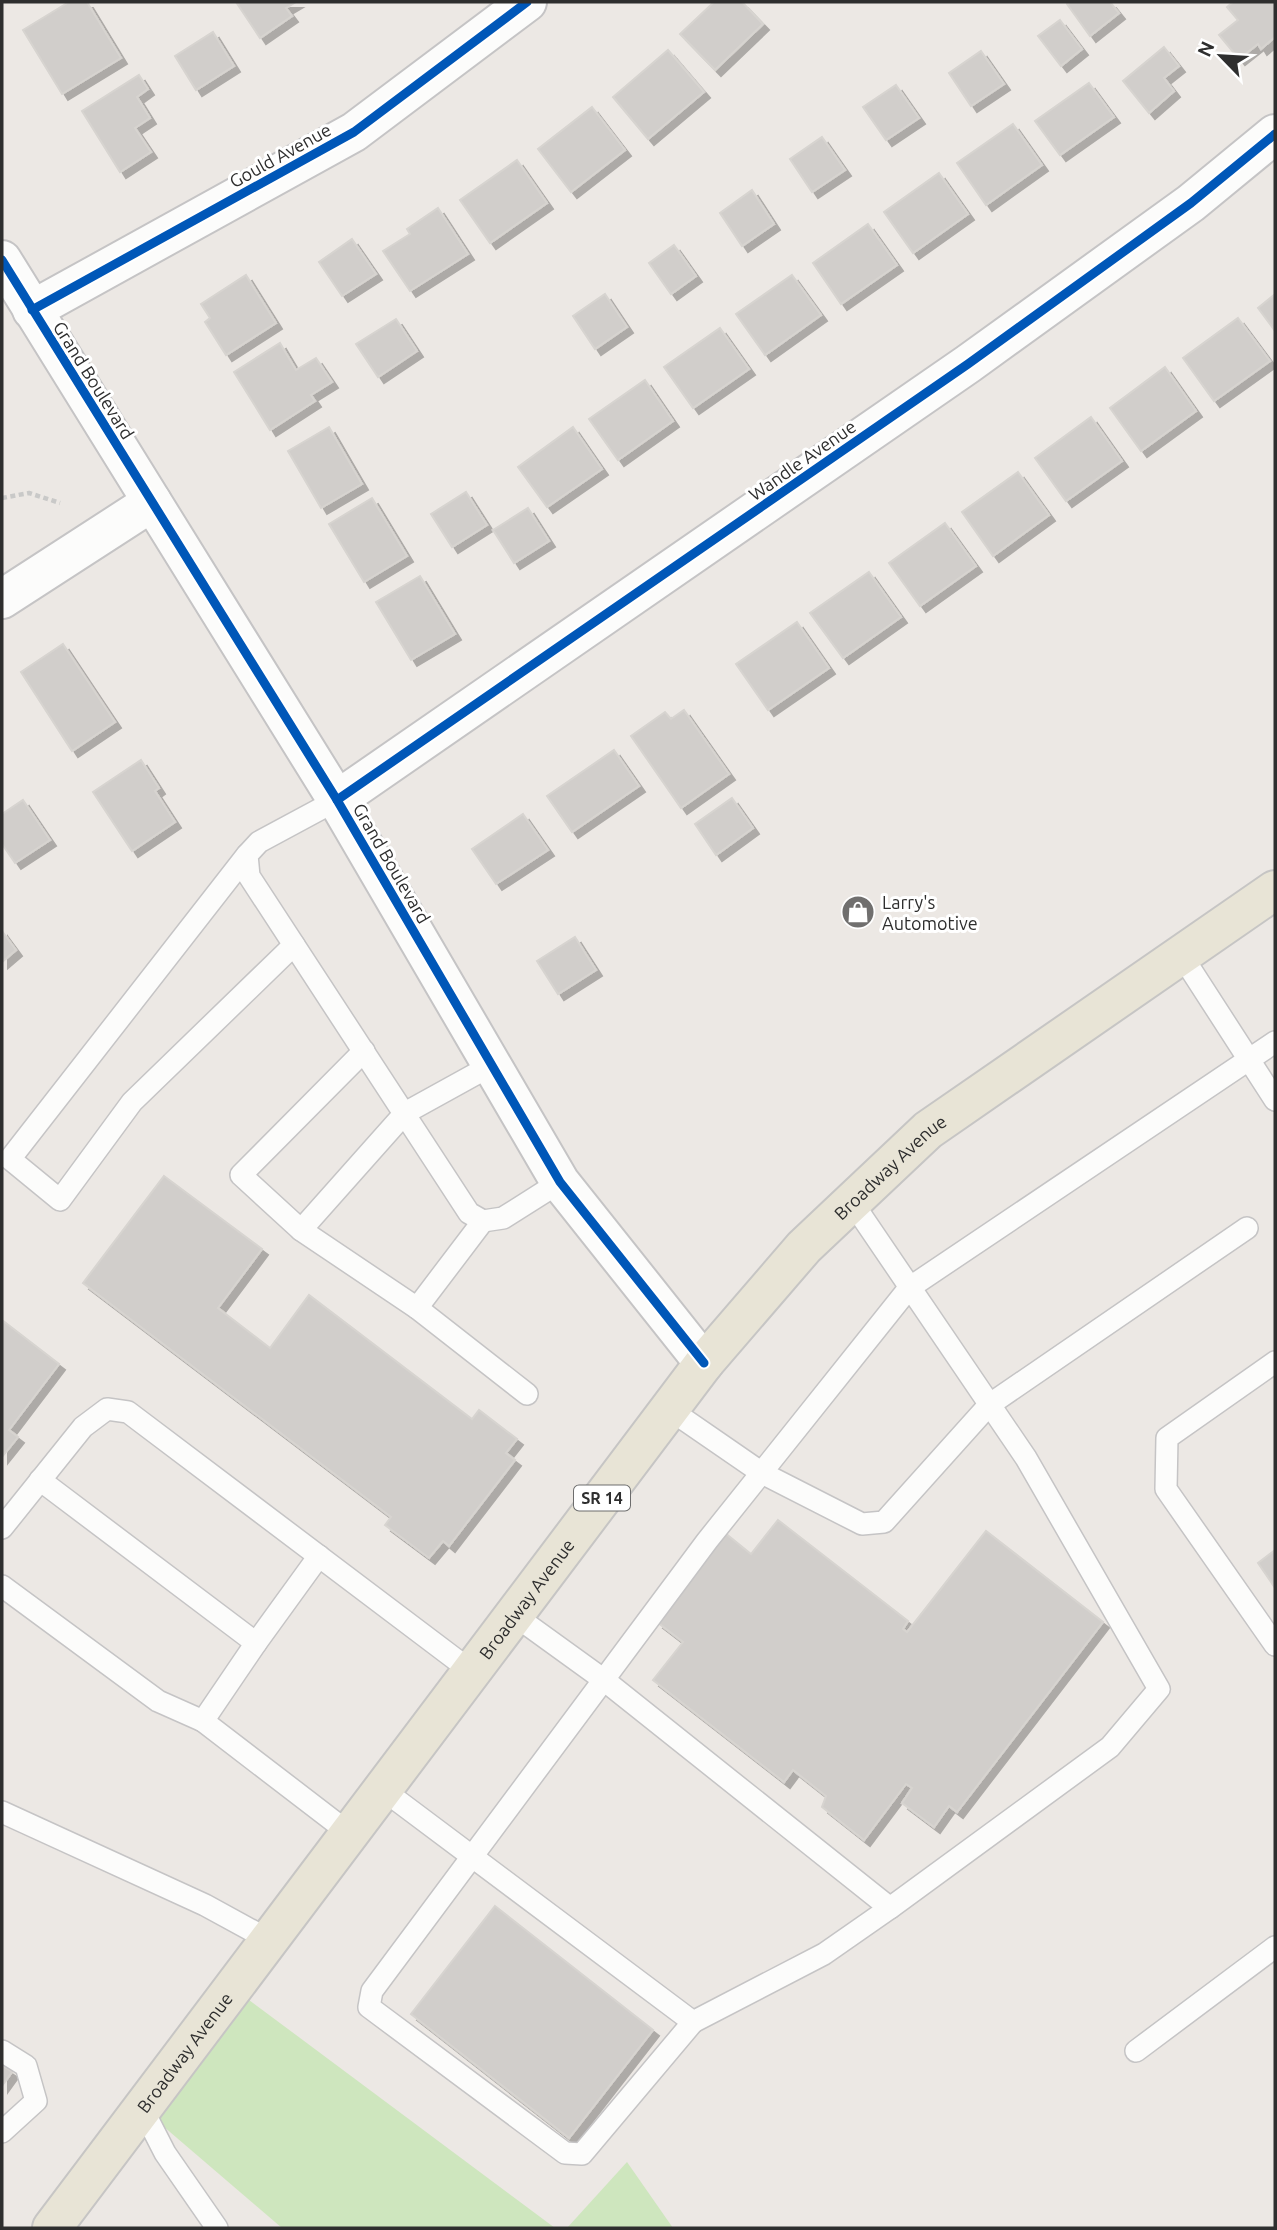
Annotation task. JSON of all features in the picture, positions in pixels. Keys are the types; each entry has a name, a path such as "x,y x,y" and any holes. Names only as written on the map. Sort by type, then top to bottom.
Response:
{"main road":[{"name":"Broadway Avenue","path":"51,2228 704,1363 804,1247 928,1130 1275,890"}],"street":[{"name":"Gould Avenue","path":"32,310 354,132 527,2"},
{"name":"Wandle Avenue","path":"337,800 968,364 1191,203 1275,134"},
{"name":"Grand Boulevard","path":"2,260 337,800 560,1182 704,1363"},
{"path":"2,599 152,502"}],"lane":[{"path":"295,945 132,1102 60,1200 10,1159 247,855 259,842 337,800"},
{"path":"247,855 249,876 469,1213 483,1221 503,1218 560,1182"},
{"path":"1182,956 1275,1100"},
{"path":"852,1202 909,1288 1026,1458 1159,1689 1110,1747 890,1908 824,1954 693,2022 582,2154 565,2153 369,2007 372,1991 762,1473 909,1288 1275,1042"},
{"path":"364,1051 241,1175 301,1230 417,1308 527,1394"},
{"path":"301,1230 405,1113 492,1065"},
{"path":"417,1308 483,1221"},
{"path":"669,1409 762,1473 862,1524 884,1522 989,1405 1247,1228"},
{"path":"1275,1362 1167,1438 1166,1489 1275,1644"},
{"path":"2,1528 91,1421 107,1409 128,1412 471,1671"},
{"path":"40,1480 256,1643"},
{"path":"204,1721 319,1556"},
{"path":"2,1586 158,1700 204,1721 349,1833"},
{"path":"514,1615 604,1680 890,1908"},
{"path":"382,1789 693,2022"},
{"path":"2,1812 205,1905 269,1940"},
{"path":"1136,2051 1275,1947"},
{"path":"2,2051 26,2066 36,2101 2,2132"},
{"path":"142,2108 165,2153 217,2228"}],"path":[{"path":"2,498 29,493 60,503"}],"green space":[{"path":"233,1988 555,2228 282,2228 142,2108"},
{"path":"627,2162 673,2228 567,2228"}],"building":[{"path":"69,2 87,2 121,58 62,94 23,30"},
{"path":"236,2 296,2 286,8 292,16 260,38"},
{"path":"714,2 742,2 763,24 715,70 680,34"},
{"path":"1110,2 1119,13 1090,36 1067,4"},
{"path":"1233,2 1275,2 1275,37 1261,49 1258,44 1239,59 1219,35 1238,20 1227,7"},
{"path":"1060,20 1082,49 1061,66 1038,36"},
{"path":"213,32 234,66 196,90 175,56"},
{"path":"1164,47 1179,66 1164,78 1174,91 1149,113 1123,81"},
{"path":"668,50 704,92 648,139 613,97"},
{"path":"981,51 1004,84 971,106 949,73"},
{"path":"139,75 148,89 137,97 150,118 135,128 151,152 120,172 82,111"},
{"path":"1089,83 1114,117 1060,155 1035,121"},
{"path":"896,85 919,118 886,140 863,107"},
{"path":"592,107 625,150 571,192 538,149"},
{"path":"1013,124 1042,165 986,205 957,163"},
{"path":"822,137 845,170 812,192 790,159"},
{"path":"517,160 547,203 490,243 460,200"},
{"path":"939,173 968,214 913,253 884,212"},
{"path":"752,190 774,224 742,246 720,213"},
{"path":"438,208 468,254 410,291 383,251 410,234 407,229"},
{"path":"868,224 897,265 841,304 813,263"},
{"path":"352,239 376,274 342,296 319,262"},
{"path":"674,245 696,276 671,294 649,263"},
{"path":"246,275 276,323 226,355 205,322 210,318 201,304"},
{"path":"792,275 821,315 765,355 736,314"},
{"path":"605,294 627,327 595,349 573,316"},
{"path":"1275,294 1275,331 1258,308"},
{"path":"1238,318 1270,361 1214,401 1183,358"},
{"path":"396,319 417,351 378,377 356,344"},
{"path":"720,328 749,369 693,408 664,367"},
{"path":"280,343 296,370 316,358 332,382 311,395 315,401 270,430 234,372"},
{"path":"1165,367 1196,411 1141,451 1110,408"},
{"path":"645,380 673,421 618,460 589,419"},
{"path":"1091,417 1122,461 1066,501 1035,458"},
{"path":"329,427 362,484 321,508 288,451"},
{"path":"573,427 602,469 547,507 518,467"},
{"path":"1018,472 1049,515 993,556 962,512"},
{"path":"466,492 487,525 452,547 431,514"},
{"path":"372,498 407,556 364,582 329,524"},
{"path":"528,508 549,541 514,563 493,530"},
{"path":"945,523 976,566 920,606 889,563"},
{"path":"869,572 901,617 843,658 810,613"},
{"path":"420,576 455,634 411,660 376,602"},
{"path":"797,622 829,668 768,710 736,664"},
{"path":"63,644 115,722 72,751 21,672"},
{"path":"684,710 729,774 681,808 631,736 665,712 671,719"},
{"path":"614,750 639,786 572,832 547,796"},
{"path":"141,760 159,788 155,791 175,822 132,851 93,792"},
{"path":"732,798 753,828 716,855 695,824"},
{"path":"23,800 50,840 15,863 2,844 2,814"},
{"path":"523,814 548,850 496,884 472,849"},
{"path":"2,931 16,950 2,962"},
{"path":"575,937 596,970 558,994 537,961"},
{"path":"164,1176 262,1249 218,1308 270,1348 309,1295 472,1419 479,1410 517,1439 506,1453 515,1460 449,1546 443,1541 429,1558 385,1525 391,1517 83,1283"},
{"path":"2,1320 59,1364 9,1430 18,1437 2,1457"},
{"path":"778,1520 908,1621 903,1629 907,1632 986,1531 1103,1622 957,1812 949,1806 934,1827 902,1803 912,1788 906,1784 864,1840 822,1807 826,1796 793,1770 784,1782 653,1680 683,1642 657,1622 725,1533 751,1554"},
{"path":"1275,1550 1275,1588 1258,1563"},
{"path":"495,1906 653,2030 569,2138 411,2014"},
{"path":"2,2065 12,2072 2,2086"}],"cycle path":[{"path":"32,310 354,132 527,2"},
{"path":"337,800 968,364 1191,203 1275,134"},
{"path":"2,260 337,800 560,1182 704,1363"}],"place":[{"name":"Larry's Automotive","path":"858,912"}]}
